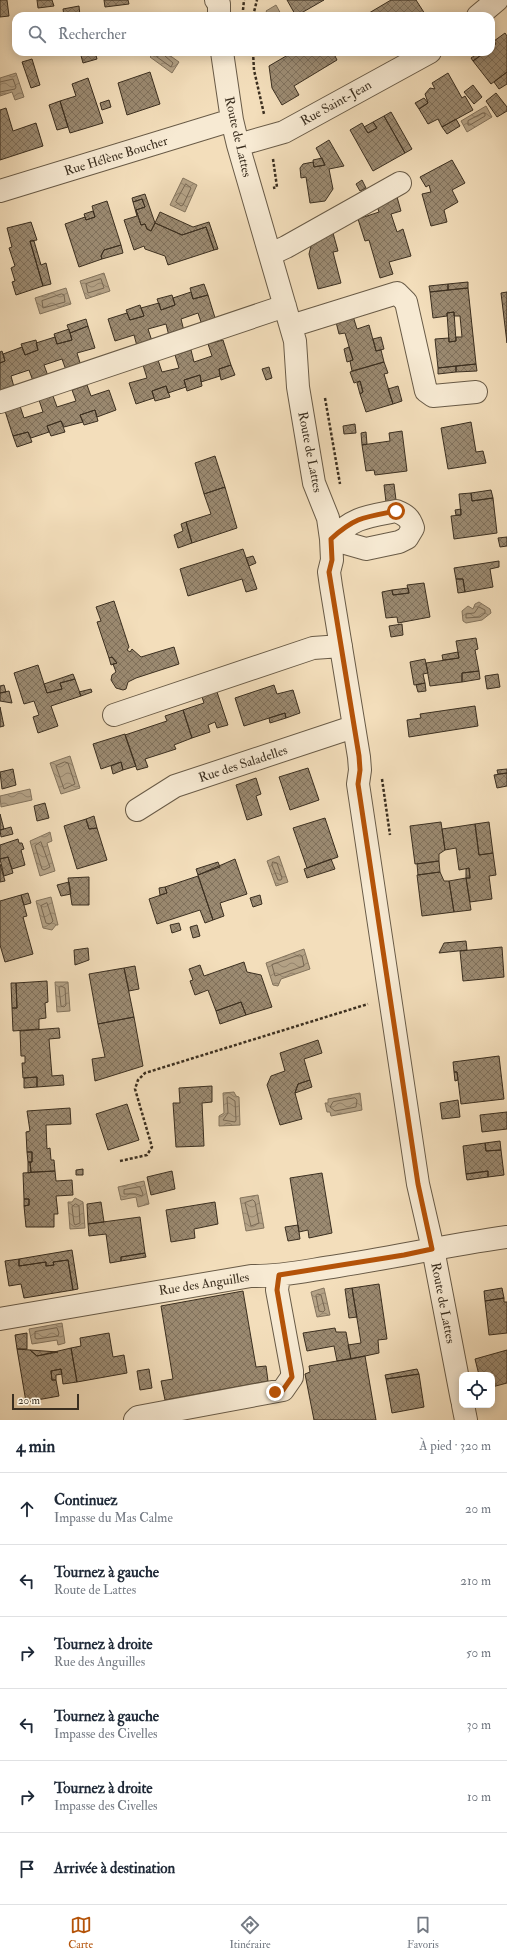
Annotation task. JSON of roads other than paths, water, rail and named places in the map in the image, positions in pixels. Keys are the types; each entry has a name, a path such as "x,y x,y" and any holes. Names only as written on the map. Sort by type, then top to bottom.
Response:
{"street":[{"path":"483,12 497,0"},
{"name":"Route de Lattes","path":"223,56 232,120 238,145 295,340 298,387 314,483 328,518 332,560 329,572 353,727 359,756 360,770 358,784 390,999 418,1184 459,1385"},
{"name":"Rue Saint-Jean","path":"238,145 284,132 423,56"},
{"name":"Rue Hélène Boucher","path":"0,191 232,120"},
{"path":"271,254 400,183"},
{"path":"0,402 288,316 397,293 406,302 426,391 433,396 476,392"},
{"path":"114,715 313,648 341,646"},
{"name":"Rue des Saladelles","path":"137,810 175,786 353,727"},
{"name":"Rue des Anguilles","path":"0,1319 251,1276 279,1275 507,1237"},
{"path":"135,1420 138,1417 283,1390 292,1377 292,1371 277,1290 279,1275"},
{"path":"464,1408 466,1420"}],"water":[{"path":"276,5 280,12 267,12"},
{"path":"171,56 179,62 172,73 150,57"},
{"path":"16,73 24,97 15,100 12,92 0,96 0,78"},
{"path":"486,106 492,117 467,132 461,121"},
{"path":"183,178 197,185 185,212 170,205"},
{"path":"104,273 110,291 86,299 80,281"},
{"path":"66,288 71,304 40,314 35,298"},
{"path":"479,602 490,609 491,613 482,620 466,623 463,621 462,611 468,606 473,609 475,604"},
{"path":"70,756 80,788 61,794 50,763"},
{"path":"30,789 32,800 1,807 0,796"},
{"path":"50,832 52,841 47,843 55,871 40,876 30,841"},
{"path":"279,856 288,882 276,886 267,861"},
{"path":"51,897 58,925 56,925 52,930 43,928 36,901"},
{"path":"304,949 310,969 281,979 278,986 273,985 266,963"},
{"path":"55,982 68,982 70,1011 57,1012"},
{"path":"234,1092 236,1096 239,1097 240,1125 219,1126 219,1116 224,1113 223,1093"},
{"path":"360,1093 362,1110 331,1116 330,1112 327,1112 325,1103 328,1103 328,1099"},
{"path":"144,1181 149,1204 138,1207 136,1197 121,1200 118,1187"},
{"path":"258,1195 264,1228 246,1231 240,1198"},
{"path":"75,1198 83,1202 85,1228 70,1229 68,1202 72,1202"},
{"path":"324,1288 330,1315 317,1317 311,1292"},
{"path":"62,1323 65,1343 58,1345 57,1340 32,1344 29,1329"}]}
